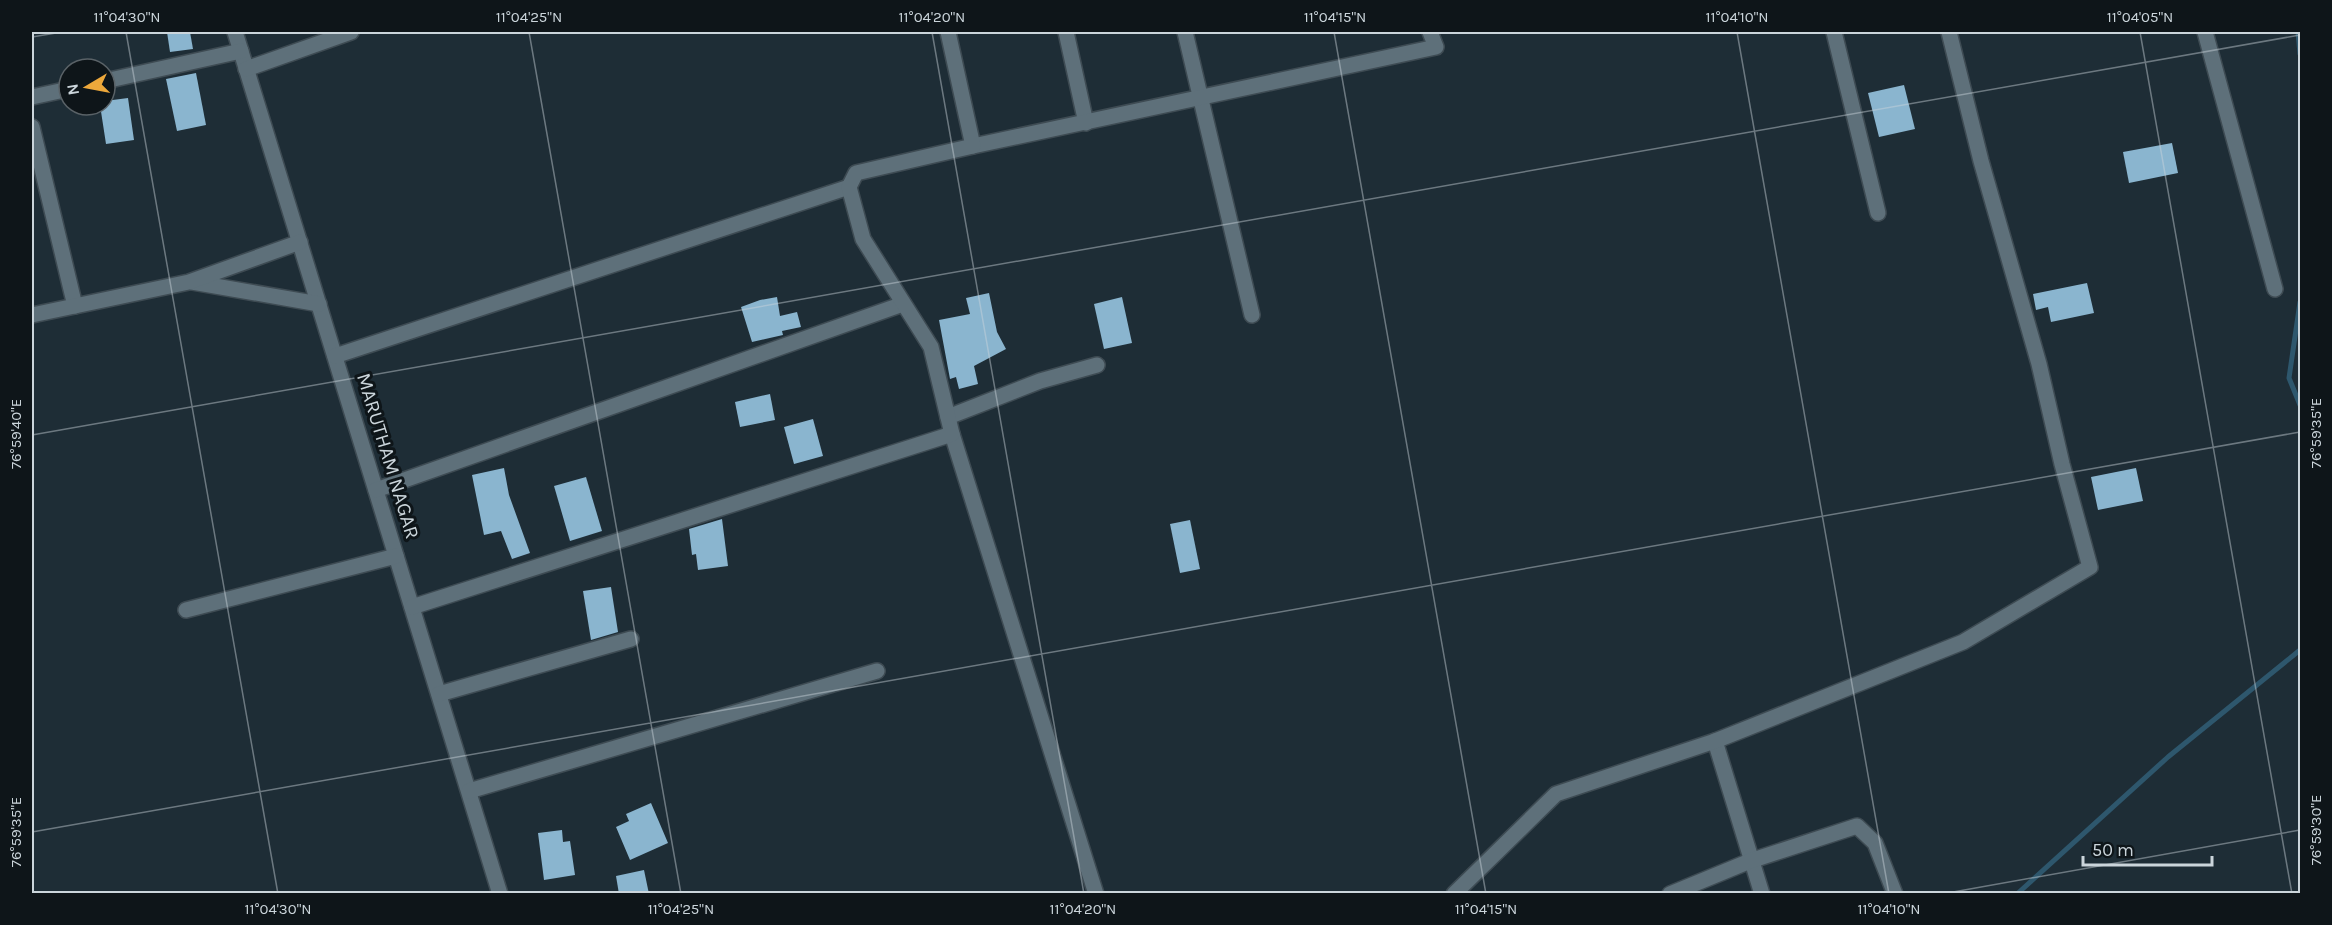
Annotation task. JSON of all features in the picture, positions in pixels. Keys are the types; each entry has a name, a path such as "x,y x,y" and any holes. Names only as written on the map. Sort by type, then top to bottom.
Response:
{"street":[{"name":"MARUTHAM NAGAR","path":"235,32 500,894"},
{"path":"246,69 351,32"},
{"path":"948,32 973,146"},
{"path":"1066,32 1086,123"},
{"path":"1185,32 1252,315"},
{"path":"1096,894 952,434 931,347 863,239 849,187 856,173 1436,47 1430,32"},
{"path":"1834,32 1878,213"},
{"path":"1454,894 1556,794 1715,741 1963,642 2090,567 2062,464 2039,364 1981,161 1949,32"},
{"path":"2205,32 2274,289"},
{"path":"117,78 241,51"},
{"path":"32,97 57,92"},
{"path":"32,127 75,306"},
{"path":"335,356 849,187"},
{"path":"32,315 189,282 300,242"},
{"path":"189,282 319,304"},
{"path":"376,490 903,304"},
{"path":"948,417 1040,381 1097,365"},
{"path":"412,607 952,434"},
{"path":"186,610 396,556"},
{"path":"439,694 631,639"},
{"path":"469,790 878,671"},
{"path":"1715,741 1762,894"},
{"path":"1670,894 1750,861 1857,826 1875,843 1895,894"}],"building":[{"path":"167,32 190,32 193,49 170,52"},
{"path":"196,73 206,125 177,131 166,79"},
{"path":"1904,85 1915,129 1879,137 1868,93"},
{"path":"128,98 134,140 106,144 102,117 117,117 117,99"},
{"path":"2172,143 2178,173 2129,183 2123,152"},
{"path":"2087,283 2094,313 2051,322 2048,307 2036,310 2033,294"},
{"path":"989,293 997,332 1006,349 974,366 978,384 959,389 956,377 950,379 939,320 970,314 966,298"},
{"path":"777,297 780,316 797,312 801,327 782,331 783,335 752,342 741,307"},
{"path":"1122,297 1132,343 1104,349 1094,304"},
{"path":"770,394 775,420 740,427 735,402"},
{"path":"813,419 823,456 794,464 784,427"},
{"path":"504,468 509,495 530,553 512,559 501,531 484,535 472,475"},
{"path":"2136,468 2143,501 2098,510 2091,477"},
{"path":"586,477 602,531 570,541 554,486"},
{"path":"722,519 728,566 698,570 696,554 692,555 689,529"},
{"path":"1190,520 1200,569 1180,573 1170,524"},
{"path":"611,587 618,632 591,640 583,591"},
{"path":"651,803 668,843 630,860 616,827 629,821 626,814"},
{"path":"562,830 563,842 570,841 575,875 544,880 538,833"},
{"path":"644,870 649,894 619,894 616,876"}],"waterway":[{"path":"2298,32 2300,54"},
{"path":"2300,302 2289,378 2300,405"},
{"path":"2017,894 2168,757 2300,650"}]}
